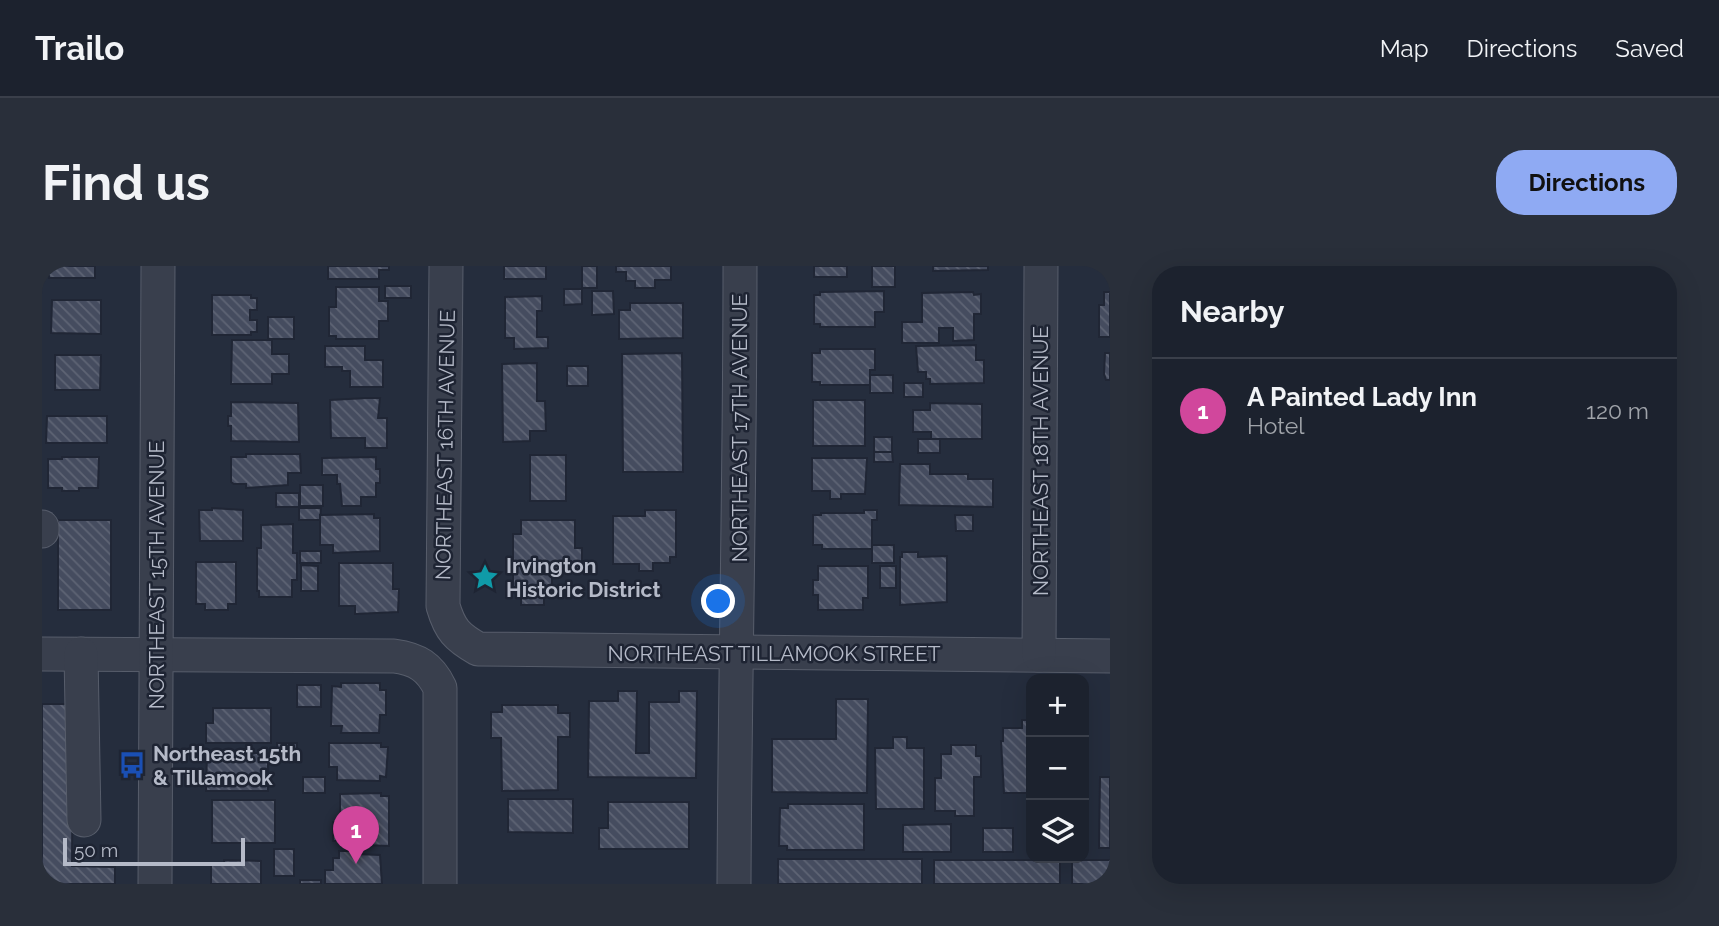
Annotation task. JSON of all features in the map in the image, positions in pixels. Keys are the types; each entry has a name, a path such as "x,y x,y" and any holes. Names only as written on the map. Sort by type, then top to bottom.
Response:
{"street":[{"name":"NORTHEAST 15TH AVENUE","path":"155,884 158,266"},
{"name":"NORTHEAST 16TH AVENUE","path":"446,266 443,606 448,624"},
{"name":"NORTHEAST 17TH AVENUE","path":"734,884 740,266"},
{"name":"NORTHEAST 18TH AVENUE","path":"1039,655 1041,266"},
{"name":"NORTHEAST TILLAMOOK STREET","path":"448,624 460,638 478,649 487,651 1110,656"},
{"path":"42,653 394,656 419,662 428,669 440,688 440,884"},
{"path":"81,653 84,820"}],"building":[{"path":"49,266 95,266 95,278 49,278"},
{"path":"328,266 389,266 389,270 379,270 379,279 328,279"},
{"path":"504,266 546,266 546,279 504,279"},
{"path":"582,266 597,266 597,288 582,288"},
{"path":"616,266 671,266 671,280 655,280 655,288 635,288 635,281 626,281 626,272 616,272"},
{"path":"814,266 847,266 847,277 814,277"},
{"path":"872,266 895,266 895,287 872,287"},
{"path":"933,266 988,266 988,270 933,271"},
{"path":"385,286 411,286 411,298 385,298"},
{"path":"336,287 379,287 379,301 388,301 388,321 379,321 379,339 336,339 336,336 329,336 329,307 336,307"},
{"path":"564,289 582,289 582,304 564,305"},
{"path":"592,291 613,291 614,314 592,315"},
{"path":"884,291 884,312 875,312 875,327 820,327 820,324 814,324 814,295 820,295 820,292"},
{"path":"973,292 974,295 981,294 981,314 974,314 974,340 953,341 953,328 939,328 939,343 902,343 902,322 922,322 922,293"},
{"path":"1104,292 1110,292 1110,337 1099,337 1099,305 1104,305"},
{"path":"212,295 251,295 251,298 257,298 257,310 250,310 250,320 257,320 257,332 251,332 251,335 212,335"},
{"path":"542,296 542,311 537,311 537,337 548,337 548,348 514,349 514,338 505,338 505,297"},
{"path":"52,300 101,300 101,334 51,333"},
{"path":"630,303 683,303 683,338 619,339 619,310 630,310"},
{"path":"268,317 294,317 294,339 268,339"},
{"path":"232,340 272,340 272,354 289,354 289,374 272,374 272,384 231,384"},
{"path":"976,345 976,360 984,360 984,383 930,384 930,379 926,379 926,372 918,372 916,346"},
{"path":"325,346 365,346 365,360 383,360 383,387 350,387 350,371 342,371 342,367 325,367"},
{"path":"820,349 875,349 875,370 870,370 870,385 820,385 820,382 812,382 812,353 820,353"},
{"path":"682,353 683,472 623,472 622,354"},
{"path":"1105,353 1110,353 1110,380 1106,380 1104,374"},
{"path":"55,355 101,355 100,390 55,390"},
{"path":"537,363 537,401 545,401 546,431 530,431 530,441 503,442 502,364"},
{"path":"567,366 588,366 588,386 567,386"},
{"path":"870,375 893,375 893,393 870,393"},
{"path":"904,383 923,383 923,397 904,397"},
{"path":"380,398 378,418 387,418 387,448 365,448 365,438 331,438 330,400"},
{"path":"813,400 865,400 865,446 813,446"},
{"path":"231,402 298,403 299,442 231,441 228,416 231,416"},
{"path":"930,403 982,404 982,439 931,439 931,432 913,432 913,410 930,410"},
{"path":"47,416 107,416 107,443 46,443"},
{"path":"874,437 892,437 892,452 874,452"},
{"path":"918,439 940,439 940,453 918,453"},
{"path":"874,452 892,452 893,462 874,462"},
{"path":"246,454 300,454 301,473 288,473 288,485 246,488 246,484 234,484 231,482 231,457 246,457"},
{"path":"530,455 566,455 566,501 530,501"},
{"path":"99,457 98,488 62,491 62,488 48,488 48,459"},
{"path":"376,457 376,469 380,469 380,483 376,483 376,497 361,497 361,506 342,506 337,475 322,475 322,458"},
{"path":"812,458 867,458 865,494 841,494 841,499 830,499 830,491 812,491"},
{"path":"900,464 930,464 930,474 968,474 968,479 993,479 993,507 899,505"},
{"path":"300,485 323,485 323,506 300,506"},
{"path":"276,493 299,493 299,507 276,507"},
{"path":"299,508 321,508 320,520 299,520"},
{"path":"199,510 243,510 243,541 200,541"},
{"path":"645,510 676,510 676,557 670,557 670,563 653,563 653,571 639,571 639,564 613,564 613,516 645,516"},
{"path":"864,510 877,510 877,520 872,520 872,549 822,549 822,545 813,545 813,515 864,513"},
{"path":"374,514 374,518 380,518 380,551 333,553 333,545 320,545 320,515"},
{"path":"955,515 973,515 973,531 956,531"},
{"path":"58,520 111,520 111,610 58,610"},
{"path":"521,520 575,520 575,548 582,548 582,571 552,571 552,589 544,589 544,605 521,605 521,590 513,590 513,534 521,534"},
{"path":"293,524 297,580 292,580 292,597 259,597 257,548 261,548 261,525"},
{"path":"872,545 894,545 894,563 872,563"},
{"path":"300,551 321,551 321,563 300,563"},
{"path":"902,552 918,552 918,557 947,556 947,602 900,605"},
{"path":"196,562 236,562 236,604 228,604 228,610 205,610 205,604 196,604"},
{"path":"339,563 393,563 393,589 399,589 398,612 355,614 355,606 339,606"},
{"path":"301,565 318,566 318,591 301,591"},
{"path":"818,566 868,566 868,598 863,598 863,610 818,610 818,595 813,595 813,580 818,580"},
{"path":"880,566 896,566 896,588 880,588"},
{"path":"341,683 380,683 380,690 386,690 386,715 380,715 379,733 341,733 342,726 331,726 332,686 341,687"},
{"path":"297,685 321,685 321,707 297,707"},
{"path":"618,691 637,691 636,753 649,753 649,702 679,702 679,691 697,691 696,778 588,777 589,701 618,701"},
{"path":"836,699 868,699 867,793 772,792 772,739 836,739"},
{"path":"42,704 73,704 72,866 115,867 115,884 42,884"},
{"path":"502,705 558,705 558,713 570,713 570,737 558,737 558,790 502,791 501,738 491,738 491,712 502,712"},
{"path":"213,708 271,708 271,743 206,743 206,723 213,723"},
{"path":"1022,720 1026,720 1026,793 1004,793 1001,741 1003,728 1022,728"},
{"path":"893,737 907,737 907,748 924,748 924,809 876,809 875,748 893,748"},
{"path":"277,743 297,743 297,759 277,759"},
{"path":"329,743 381,743 381,747 388,747 386,777 380,776 380,781 337,780 337,767 329,767"},
{"path":"951,745 976,745 976,756 981,756 981,777 974,777 974,816 955,816 955,811 935,811 935,778 941,778 941,754 951,754"},
{"path":"207,753 268,753 268,791 206,791"},
{"path":"303,777 325,777 325,793 303,793"},
{"path":"1100,777 1110,777 1110,848 1099,848"},
{"path":"381,793 381,796 389,796 389,846 340,844 340,841 333,841 333,822 340,822 340,794"},
{"path":"508,799 573,799 573,833 508,832"},
{"path":"212,800 275,800 275,843 212,843"},
{"path":"608,802 689,802 689,849 599,849 599,828 608,828"},
{"path":"788,804 864,804 864,850 787,850 787,846 779,846 780,808 788,808"},
{"path":"951,824 951,852 903,852 903,825"},
{"path":"983,828 1013,828 1013,852 983,852"},
{"path":"274,849 294,849 294,876 274,876"},
{"path":"339,851 380,855 382,884 325,884 325,870 333,870 333,858 339,858"},
{"path":"778,859 922,859 922,884 778,884"},
{"path":"224,860 261,861 261,884 211,884 211,865 224,865"},
{"path":"934,860 1026,860 1026,863 1060,863 1060,884 934,884"},
{"path":"1110,860 1110,884 1072,884 1072,863"},
{"path":"300,880 321,880 321,884 300,884"}],"place":[{"name":"Irvington Historic District","path":"485,577"},
{"name":"Northeast 15th & Tillamook","path":"132,765"},
{"name":"A Painted Lady Inn","path":"356,864"}]}
